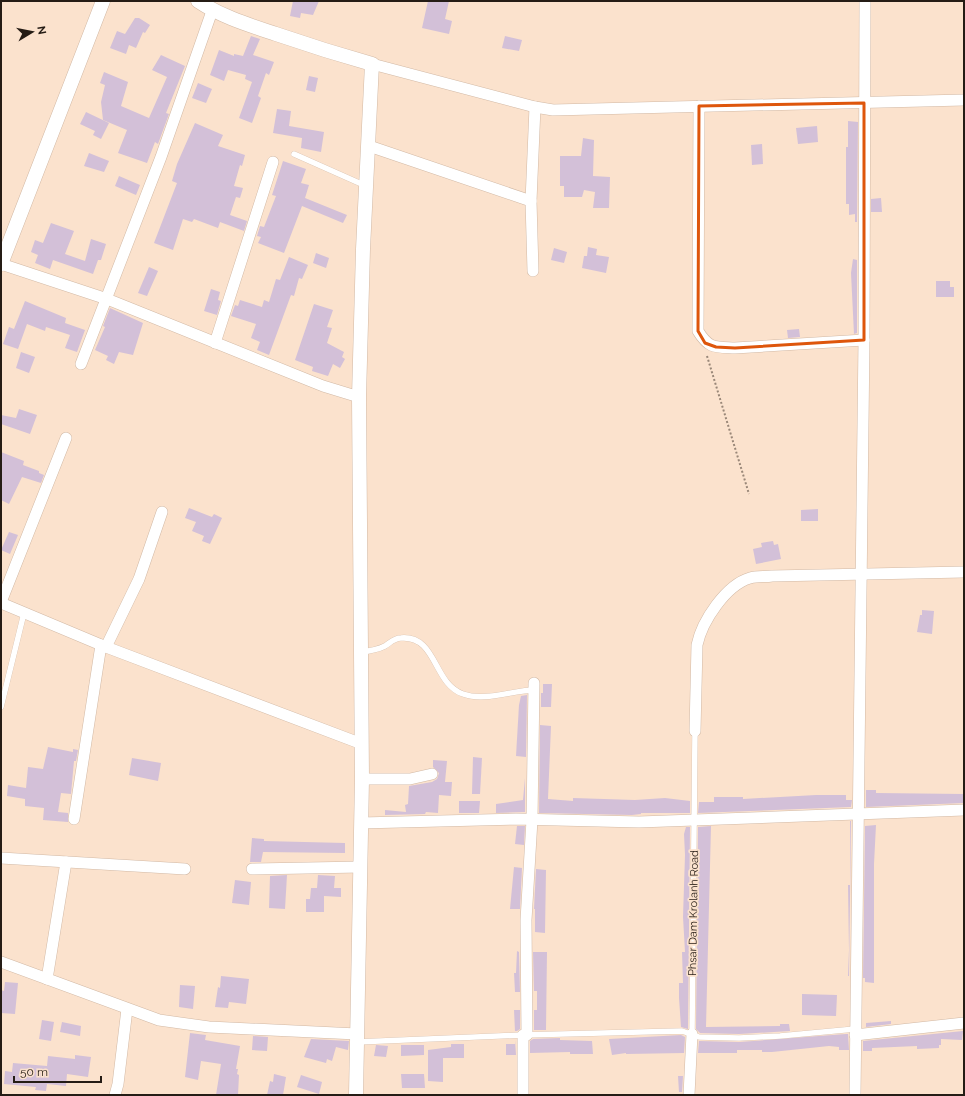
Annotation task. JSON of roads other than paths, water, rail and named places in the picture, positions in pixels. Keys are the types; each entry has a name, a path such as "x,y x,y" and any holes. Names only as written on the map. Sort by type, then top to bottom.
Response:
{"street":[{"path":"103,1 1,264 106,299 324,386 359,397"},
{"path":"198,1 212,11 342,56 536,108 573,110 964,100"},
{"path":"855,1095 864,340 865,1"},
{"path":"81,364 161,157 212,11"},
{"path":"356,1095 362,779 359,397 366,186 372,64"},
{"path":"699,106 698,331 705,343 716,347 735,348 864,340"},
{"path":"533,271 530,201 536,108"},
{"path":"369,146 530,201"},
{"path":"215,343 273,162"},
{"path":"66,438 1,602 104,646 362,744"},
{"path":"74,819 104,646 139,579 162,512"},
{"path":"695,731 697,645 700,631 707,618 724,597 738,584 750,578 772,576 964,572"},
{"path":"523,1095 526,920 532,820 535,686"},
{"path":"362,779 410,779 432,774"},
{"path":"361,823 516,819 638,822 694,821 859,813 964,810"},
{"path":"1,858 185,869"},
{"path":"47,979 66,862"},
{"path":"252,869 361,867"},
{"path":"1,962 159,1020 194,1026 357,1038"},
{"path":"115,1095 118,1084 127,1009"},
{"path":"855,1032 964,1023"},
{"name":"Phsar Dam Krolanh Road","path":"689,1095 692,1034"}],"lane":[{"path":"294,154 366,186"},
{"path":"1,707 24,613"},
{"path":"361,652 375,650 400,638 407,638 423,645 430,653 444,681 453,689 462,694 490,696 535,686"},
{"name":"Phsar Dam Krolanh Road","path":"692,1034 695,731"},
{"path":"357,1038 680,1031 699,1037 738,1038 855,1032"}]}
